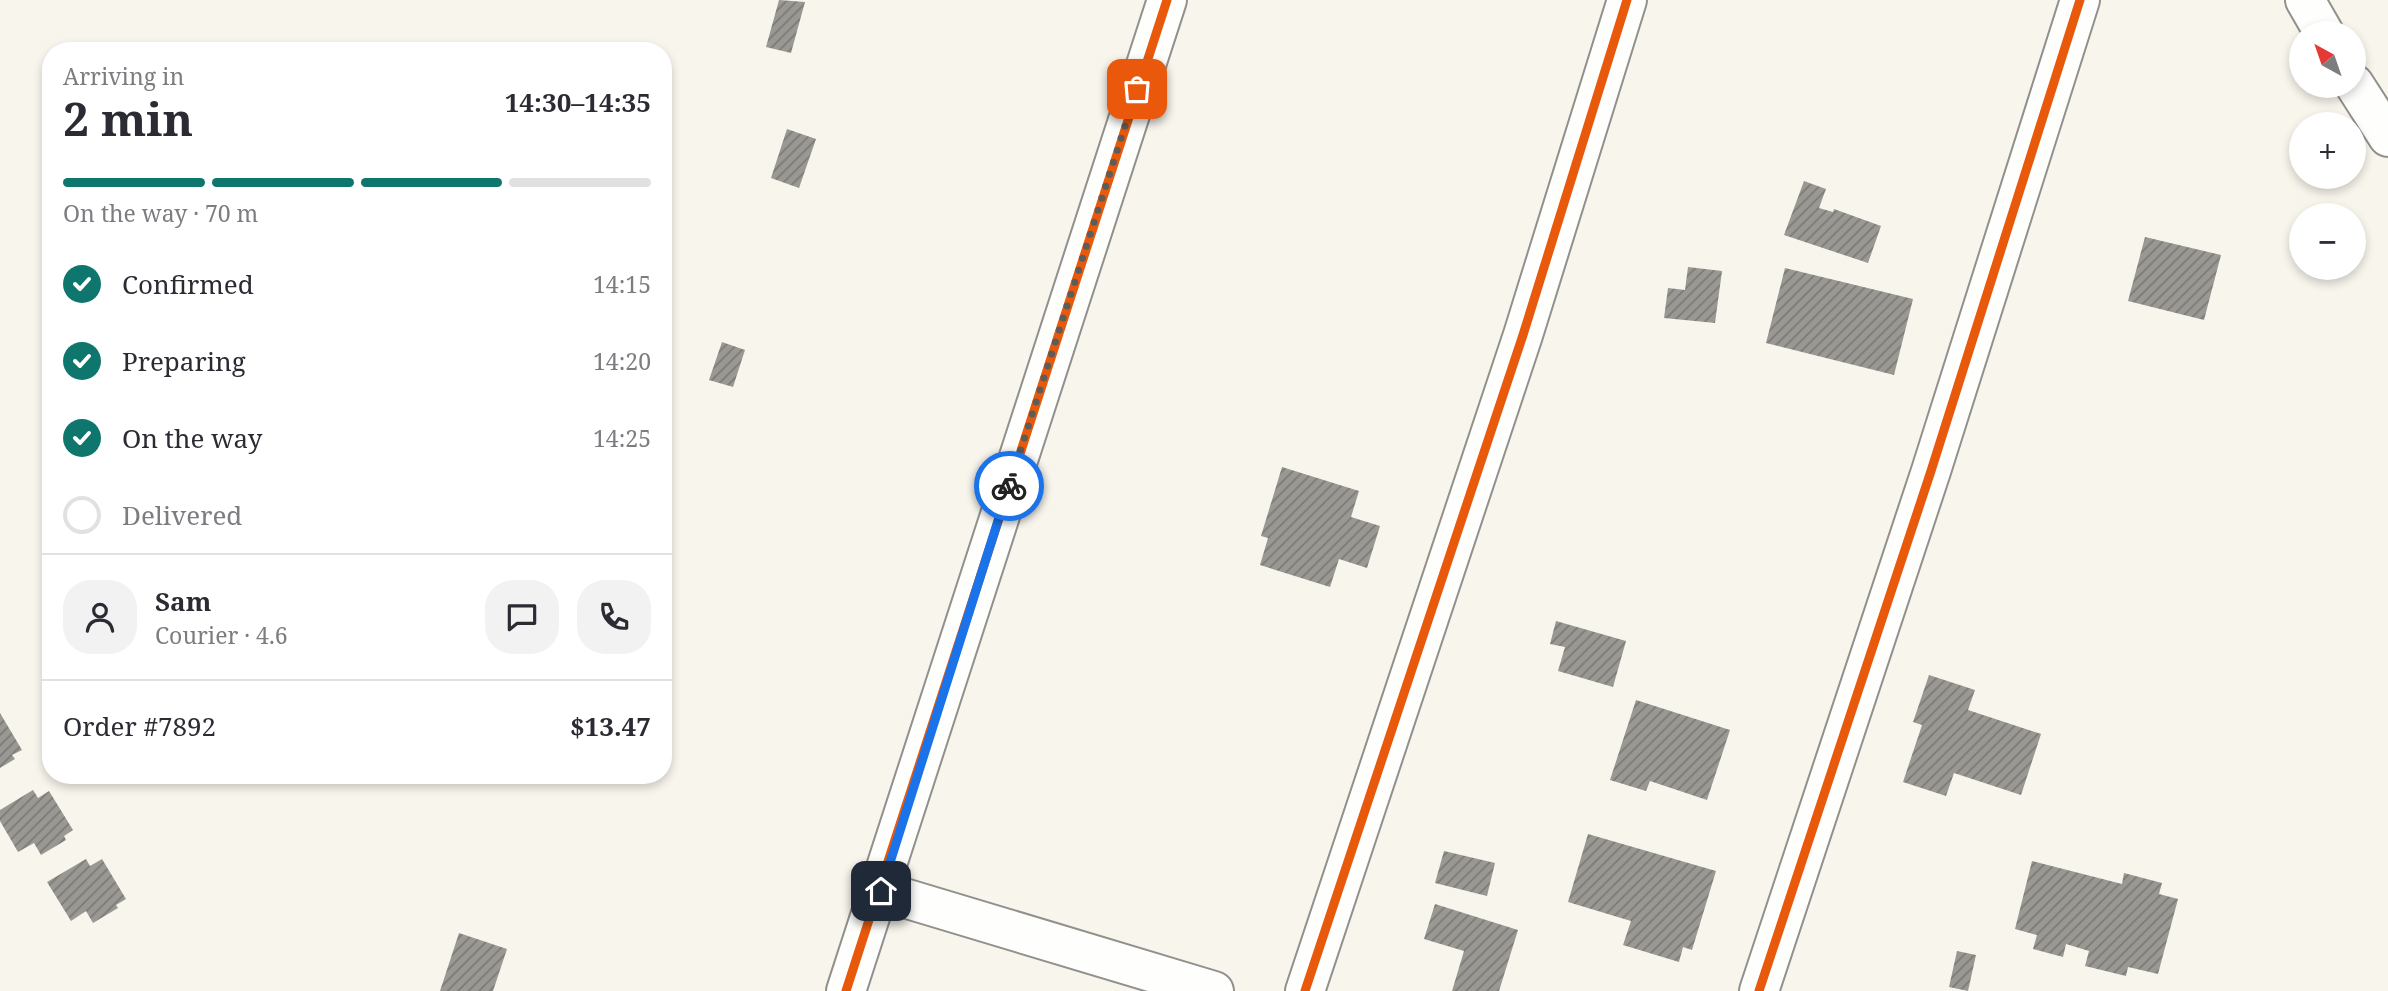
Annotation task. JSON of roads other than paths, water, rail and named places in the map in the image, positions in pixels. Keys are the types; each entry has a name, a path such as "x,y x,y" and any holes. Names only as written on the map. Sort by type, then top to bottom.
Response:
{"street":[{"path":"846,991 881,891 1051,354 1167,0"},
{"path":"1305,991 1523,335 1627,0"},
{"path":"1759,991 1931,471 2080,0"},
{"path":"2305,0 2317,21"},
{"path":"2363,98 2388,137"},
{"path":"881,891 1214,991"}]}
